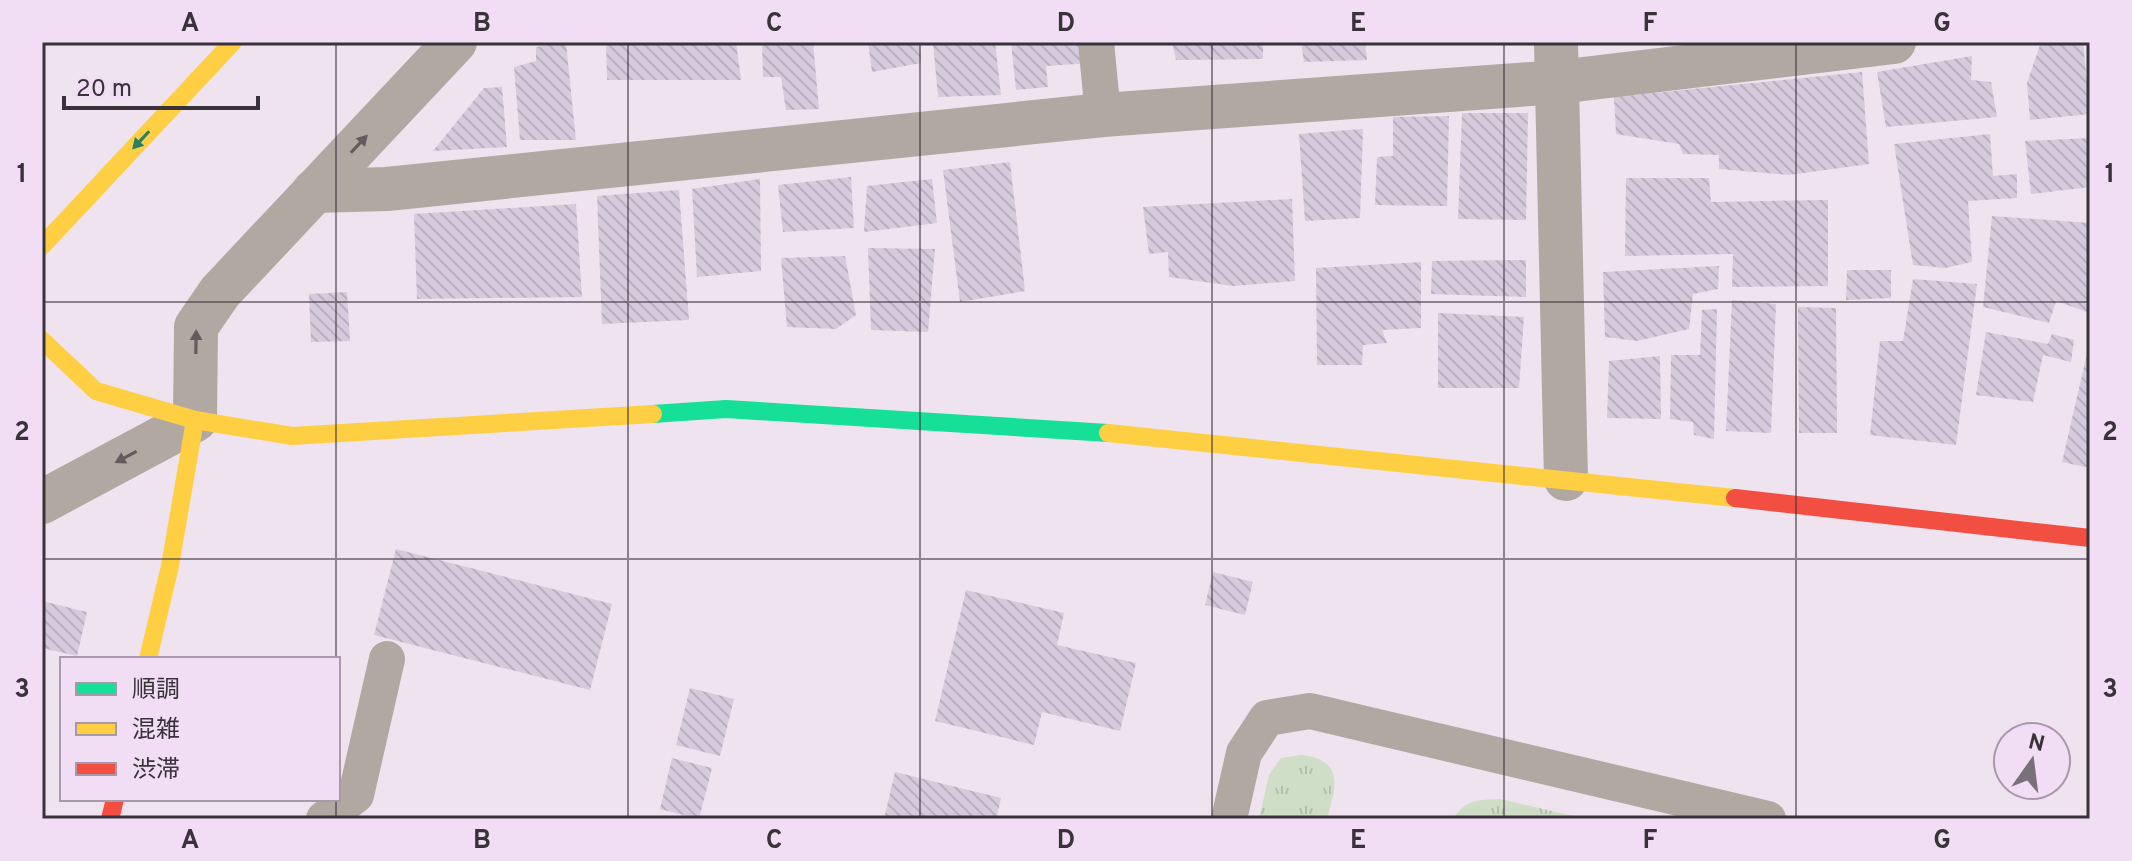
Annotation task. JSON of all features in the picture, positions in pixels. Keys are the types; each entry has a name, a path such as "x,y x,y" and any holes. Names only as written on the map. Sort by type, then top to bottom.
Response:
{"main road":[{"path":"42,246 233,42"},
{"path":"42,340 96,391 195,420 292,436 726,409 1108,433 1566,479 2090,538"},
{"path":"148,657 170,566 195,420"}],"street":[{"path":"42,502 195,420 196,327 220,292 455,42"},
{"path":"314,191 387,189 1103,115 1557,62 1894,42"},
{"path":"1557,62 1566,479"}],"lane":[{"path":"1096,42 1103,115"},
{"path":"324,819 356,795 387,659"},
{"path":"1229,819 1244,753 1267,718 1310,711 1768,819"}],"green space":[{"path":"1301,755 1325,762 1334,776 1327,819 1259,819 1269,775 1281,758"},
{"path":"1500,799 1586,819 1453,819 1473,802"}],"building":[{"path":"606,42 736,42 741,80 607,80"},
{"path":"762,42 813,42 819,109 786,110 781,77 763,77"},
{"path":"868,42 920,42 921,63 872,72"},
{"path":"933,42 995,42 1001,95 938,97"},
{"path":"1011,42 1089,42 1091,63 1046,66 1048,87 1016,90"},
{"path":"1172,42 1263,42 1263,59 1176,60"},
{"path":"1301,42 1365,42 1367,60 1304,62"},
{"path":"2041,42 2083,42 2090,114 2030,120 2027,83"},
{"path":"566,43 576,140 520,140 514,67 536,61 536,47"},
{"path":"1972,56 1971,80 1991,82 1997,117 1886,127 1877,72"},
{"path":"1862,72 1869,164 1789,175 1719,169 1719,155 1683,154 1679,144 1616,134 1614,97"},
{"path":"502,87 507,147 433,151 484,88"},
{"path":"1462,113 1528,113 1526,220 1458,219"},
{"path":"1449,116 1447,206 1375,205 1377,157 1393,156 1393,117"},
{"path":"1363,129 1360,218 1305,221 1299,134"},
{"path":"1990,134 1993,176 2017,174 2017,198 1968,201 1972,262 1945,268 1913,265 1894,144"},
{"path":"2090,138 2090,187 2031,194 2025,141"},
{"path":"1010,162 1025,291 960,302 943,170"},
{"path":"851,177 854,228 783,232 778,185"},
{"path":"1626,178 1709,178 1711,202 1828,200 1828,286 1732,287 1733,254 1625,256"},
{"path":"760,179 761,271 697,277 692,189"},
{"path":"932,179 937,223 864,232 867,186"},
{"path":"679,190 689,320 602,324 597,196"},
{"path":"1292,199 1295,281 1233,286 1169,277 1168,252 1149,254 1143,207"},
{"path":"576,204 582,297 417,299 414,214"},
{"path":"1992,216 2090,223 2090,313 2056,301 2049,323 1983,307"},
{"path":"868,248 935,249 928,332 871,330"},
{"path":"845,256 856,315 836,329 787,327 781,258"},
{"path":"1526,260 1526,297 1431,294 1432,261"},
{"path":"1421,262 1421,328 1382,330 1387,343 1363,345 1362,365 1317,365 1316,268"},
{"path":"1719,266 1718,289 1693,294 1689,329 1637,341 1605,337 1603,272"},
{"path":"1847,270 1891,270 1891,298 1846,300"},
{"path":"1913,279 1977,284 1956,445 1870,435 1880,341 1903,341"},
{"path":"347,292 350,341 311,342 309,294"},
{"path":"1732,300 1776,304 1771,433 1726,431"},
{"path":"1798,307 1836,308 1837,433 1799,433"},
{"path":"1717,309 1714,439 1694,435 1693,422 1670,419 1671,355 1700,355 1702,310"},
{"path":"1438,313 1524,317 1519,388 1438,388"},
{"path":"1986,332 2048,344 2052,334 2074,340 2071,362 2043,355 2033,402 1976,395"},
{"path":"2090,345 2090,468 2062,462"},
{"path":"1660,356 1661,419 1607,418 1609,361"},
{"path":"396,549 612,604 590,690 374,635"},
{"path":"1213,572 1253,582 1245,615 1205,605"},
{"path":"966,590 1064,613 1057,645 1136,663 1120,731 1042,712 1034,745 935,721"},
{"path":"42,601 87,612 77,656 42,648"},
{"path":"690,688 734,699 720,756 676,745"},
{"path":"672,758 712,768 699,819 660,809"},
{"path":"895,772 1001,798 996,819 884,819"}],"traffic: fast":[{"path":"653,414 726,409 1108,433"}],"traffic: slow":[{"path":"42,246 233,42"},
{"path":"42,340 96,391 195,420 292,436 653,414"},
{"path":"148,657 170,566 195,420"},
{"path":"1108,433 1735,498"}],"traffic: jam":[{"path":"1735,498 2090,538"},
{"path":"110,819 114,801"}]}
